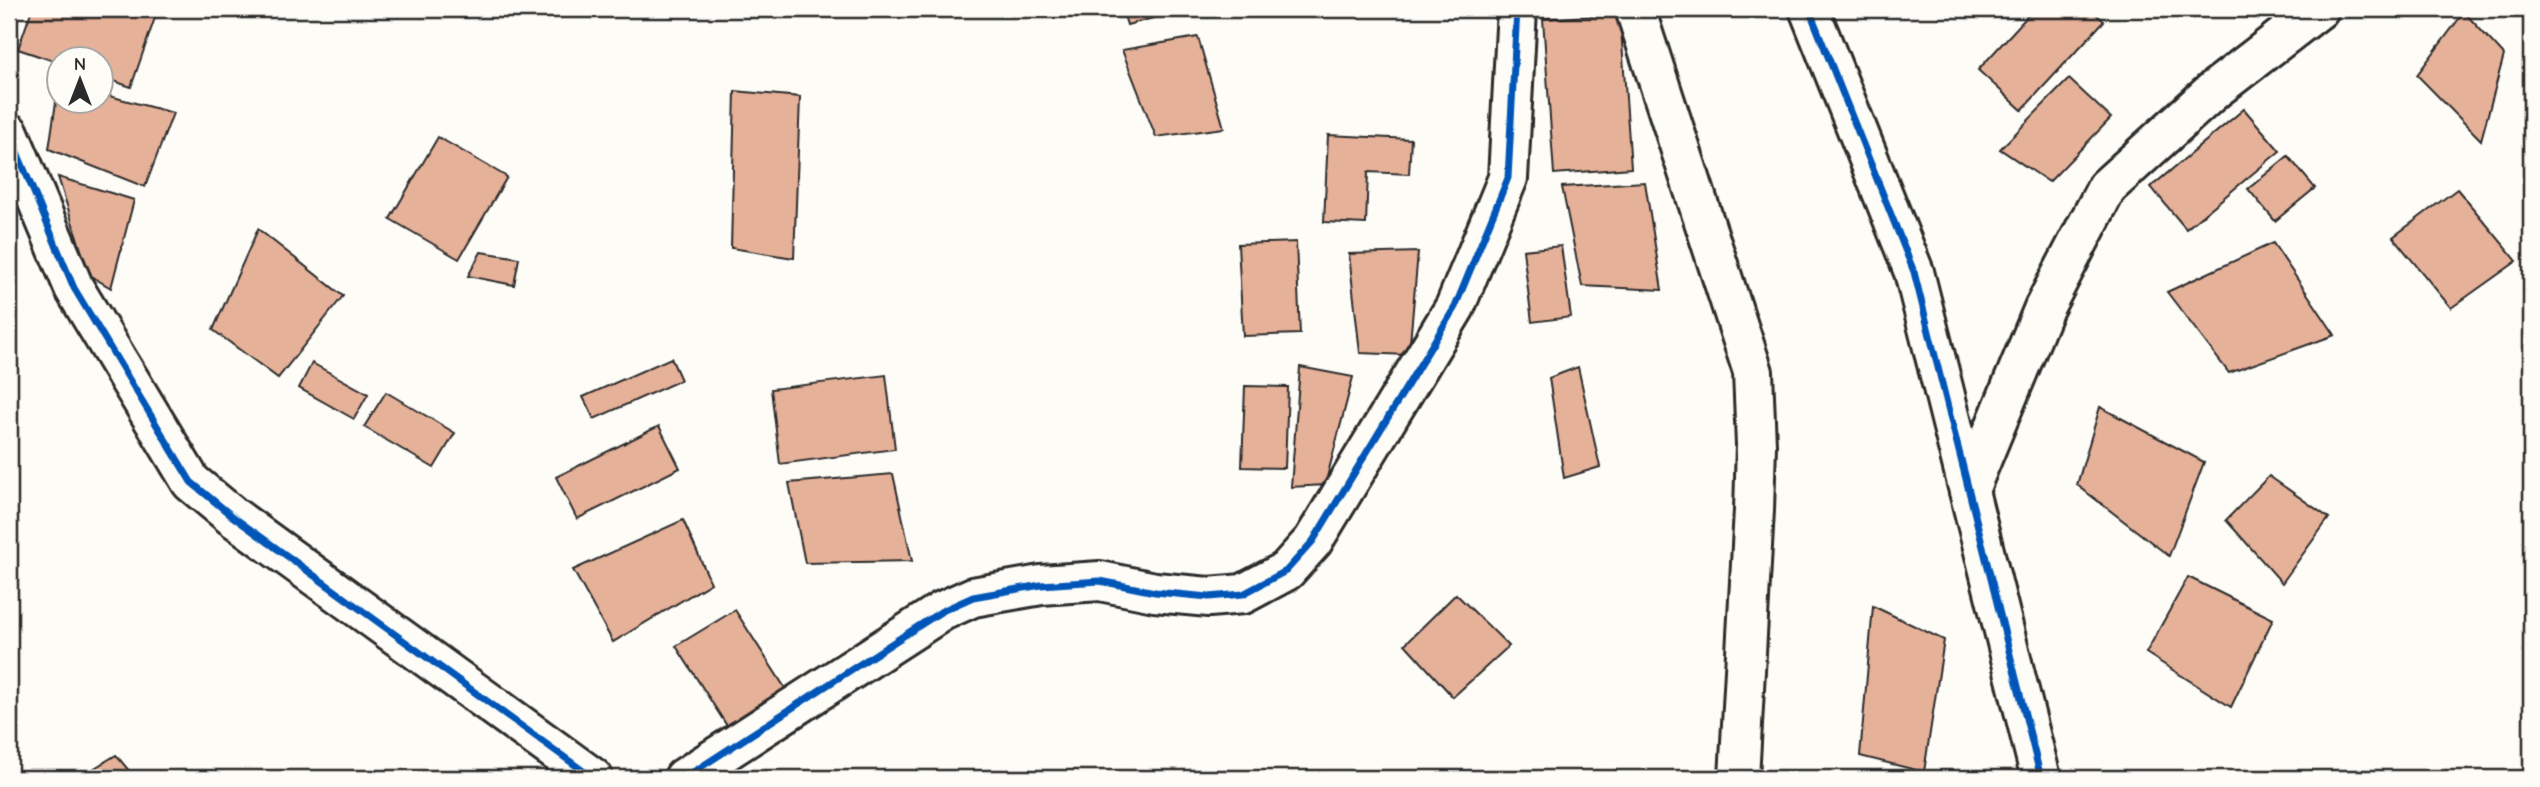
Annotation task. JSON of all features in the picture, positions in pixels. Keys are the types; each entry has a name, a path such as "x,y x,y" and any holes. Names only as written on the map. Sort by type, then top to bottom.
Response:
{"street":[{"path":"684,778 921,624 973,597 1041,585 1100,581 1155,592 1209,597 1242,594 1286,571 1313,541 1455,307 1508,178 1517,9"},
{"path":"1635,9 1753,372 1756,445 1754,510 1739,778"},
{"path":"1809,9 1914,272 2040,778"},
{"path":"1969,490 2044,308 2107,187 2214,90 2319,9"},
{"path":"9,133 74,288 191,482 243,524 593,778"}],"building":[{"path":"32,9 158,9 131,87 116,82 116,46 46,46 46,58 18,49"},
{"path":"1122,9 1187,9 1127,25"},
{"path":"2034,9 2090,9 2104,21 2022,110 1978,70"},
{"path":"2464,12 2504,55 2481,140 2417,75"},
{"path":"1620,14 1631,168 1554,174 1543,19"},
{"path":"1198,37 1224,128 1156,137 1122,50"},
{"path":"2069,79 2111,118 2049,182 2000,149"},
{"path":"735,91 800,97 794,258 731,248"},
{"path":"116,98 173,113 145,187 49,149 54,116 116,116"},
{"path":"2244,109 2280,151 2186,229 2151,187"},
{"path":"1328,135 1411,139 1409,174 1368,172 1366,224 1324,222"},
{"path":"438,137 507,177 459,259 390,219"},
{"path":"2288,156 2315,188 2275,221 2248,189"},
{"path":"58,177 134,200 111,288 89,275"},
{"path":"1645,182 1662,290 1582,286 1562,187"},
{"path":"2457,189 2517,261 2451,308 2393,237"},
{"path":"258,229 343,296 278,378 213,330"},
{"path":"1296,242 1300,334 1243,336 1238,244"},
{"path":"2273,243 2335,335 2229,373 2167,292"},
{"path":"1561,246 1571,317 1532,322 1523,250"},
{"path":"481,252 519,258 514,285 468,276"},
{"path":"1418,252 1409,355 1360,353 1349,254"},
{"path":"671,358 681,380 594,419 583,397"},
{"path":"312,363 368,394 354,419 299,388"},
{"path":"1300,367 1353,377 1325,485 1291,487"},
{"path":"1578,367 1600,467 1564,478 1549,378"},
{"path":"886,375 895,449 780,464 771,389"},
{"path":"1245,386 1288,387 1285,468 1242,467"},
{"path":"386,392 455,433 434,468 364,427"},
{"path":"2100,407 2204,462 2169,556 2077,485"},
{"path":"659,426 680,468 577,519 556,477"},
{"path":"893,474 912,561 805,563 789,483"},
{"path":"2269,476 2329,518 2282,583 2226,520"},
{"path":"683,520 711,583 613,642 573,570"},
{"path":"2188,577 2273,619 2231,707 2146,653"},
{"path":"1456,594 1509,646 1453,697 1405,644"},
{"path":"1873,606 1944,640 1924,772 1860,756"},
{"path":"735,610 787,691 729,729 676,646"},
{"path":"116,755 135,778 78,778"}],"cycle path":[{"path":"684,778 942,611 973,597 1041,585 1100,581 1155,592 1209,597 1243,594 1286,571 1313,541 1455,307 1508,178 1517,9"},
{"path":"1809,9 1914,272 2041,778"},
{"path":"9,133 74,288 191,482 232,516 593,778"}]}
